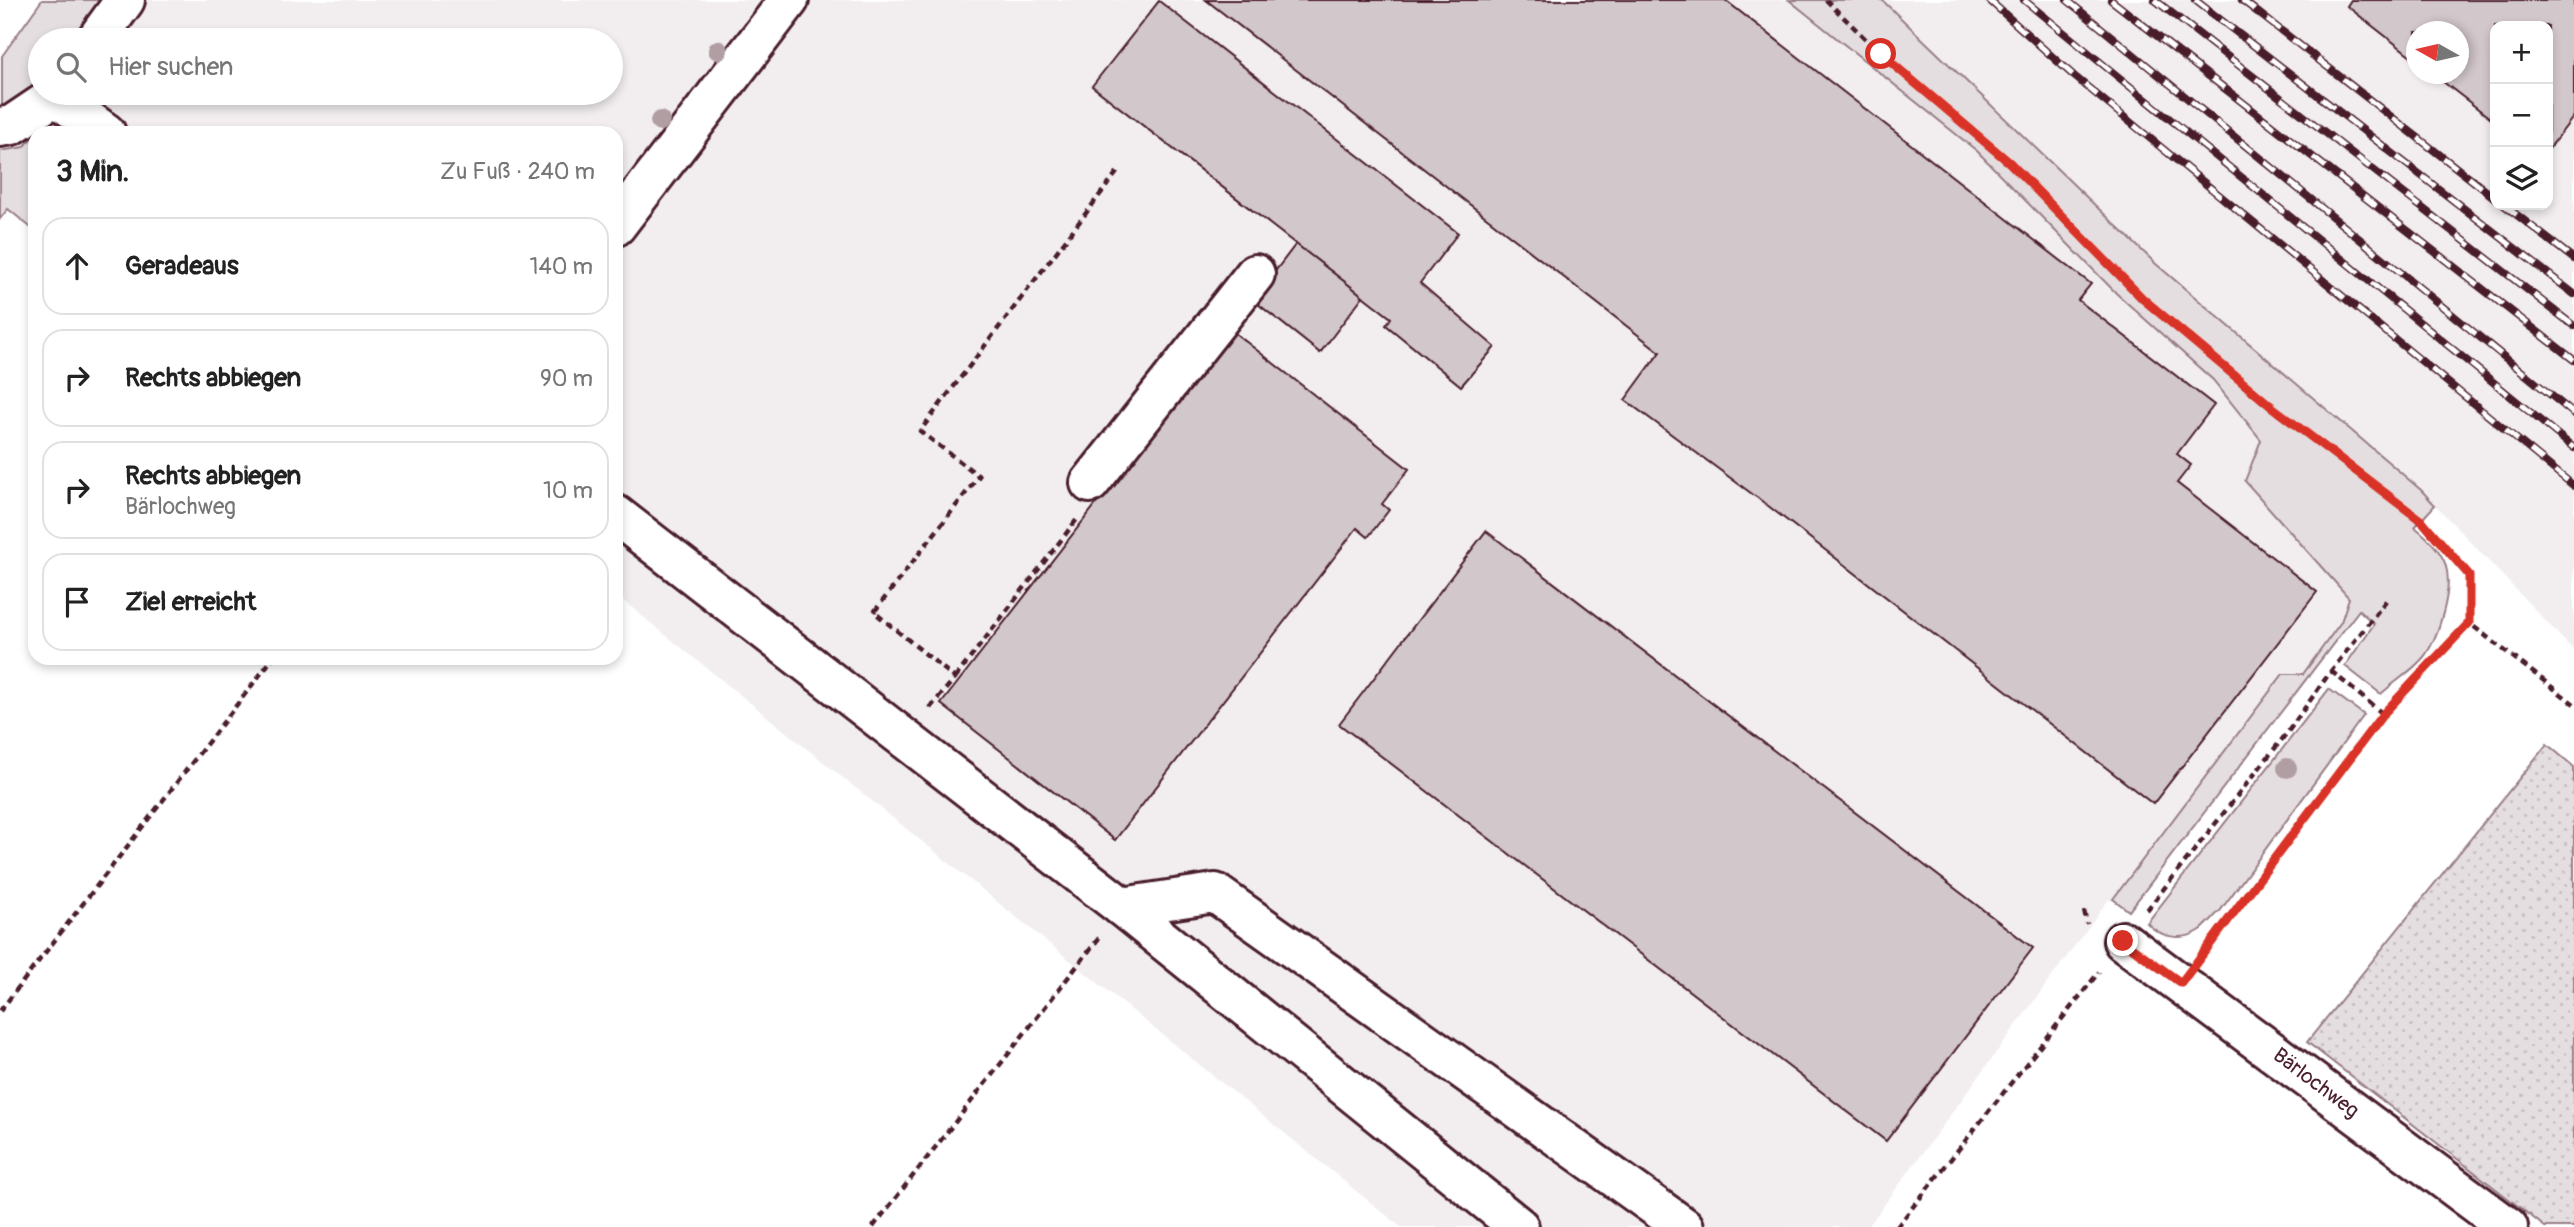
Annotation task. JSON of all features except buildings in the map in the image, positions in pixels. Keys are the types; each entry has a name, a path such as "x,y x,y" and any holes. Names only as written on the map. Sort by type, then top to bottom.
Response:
{"street":[{"path":"105,28 125,0"},
{"path":"623,217 789,0"},
{"path":"0,127 12,125 40,105"},
{"path":"70,105 97,126"},
{"path":"1090,482 1255,274"},
{"path":"623,520 1122,907 1519,1227"},
{"path":"1122,907 1215,893 1684,1227"},
{"name":"Bärlochweg","path":"2123,941 2508,1227"}],"path":[{"path":"1826,0 1881,54 2010,163 2143,299 2272,407 2423,522 2469,575 2469,623 2383,714 2181,983"},
{"path":"955,678 874,612 979,476 920,431 1118,171"},
{"path":"905,739 1087,505 1090,482"},
{"path":"1897,1227 2287,733 2389,597"},
{"path":"2469,623 2574,704"},
{"path":"0,1011 268,665"},
{"path":"2331,671 2383,714"},
{"path":"873,1227 1122,907"}],"shaded area":[{"path":"42,0 102,0 81,28 28,28 28,93 2,108 2,56"},
{"path":"138,0 1789,0 1977,151 2117,294 2213,380 2261,440 2244,480 2349,598 2341,622 2303,674 2283,675 2111,901 2109,899 1868,1227 1401,1227 623,601 623,126 52,126 46,122 59,105 623,105 623,28 117,28"},
{"path":"1789,0 1882,0 2156,264 2421,490 2435,505 2415,527 2441,555 2446,565 2448,586 2438,631 2423,658 2381,694 2345,666 2374,624 2359,610 2129,911 2113,899 2283,674 2303,674 2341,622 2349,598 2245,481 2261,440 2213,380 2117,294 1977,151"},
{"path":"1882,0 2574,0 2574,651 2421,490 2156,264"},
{"path":"28,142 28,225 8,209 0,219 0,151 24,147"},
{"path":"2329,689 2364,715 2220,911 2202,929 2185,936 2164,935 2152,928 2147,923"},
{"path":"2547,744 2574,767 2574,1227 2545,1227 2307,1042"}],"railway":[{"path":"1989,0 2074,76 2574,486"},
{"path":"2024,0 2574,448"},
{"path":"2067,0 2574,414"},
{"path":"2111,0 2574,360"},
{"path":"2155,0 2574,326"},
{"path":"2195,0 2574,294"},
{"path":"2242,0 2490,194"},
{"path":"2510,210 2574,259"}],"route":[{"path":"1881,54 2010,163 2143,299 2272,407 2423,522 2469,575 2469,623 2383,714 2181,983 2123,941"}]}
